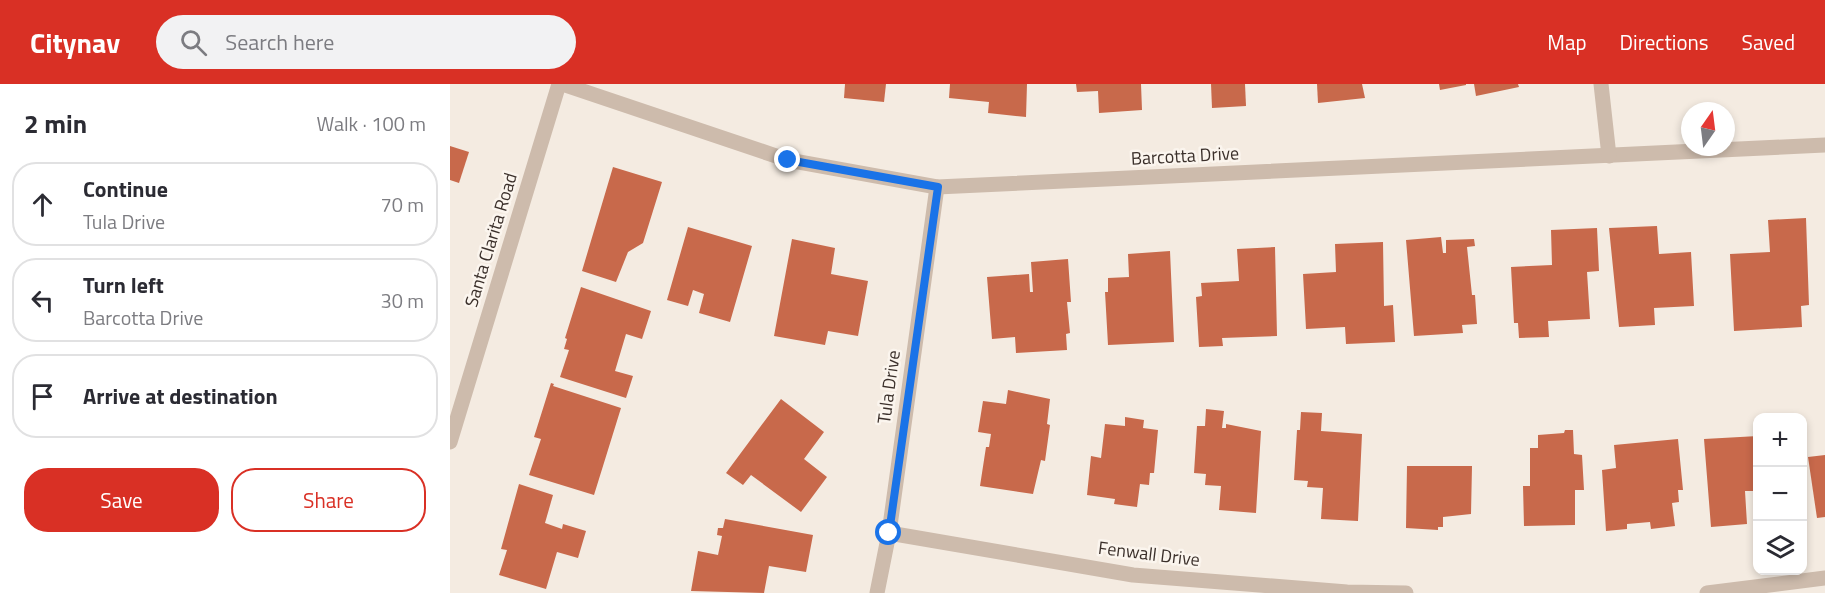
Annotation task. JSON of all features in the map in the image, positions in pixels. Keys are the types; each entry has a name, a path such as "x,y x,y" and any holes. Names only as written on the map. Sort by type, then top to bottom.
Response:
{"street":[{"name":"Barcotta Drive","path":"560,84 788,160 938,187 1825,145"},
{"name":"Santa Clarita Road","path":"450,442 560,84"},
{"path":"1601,84 1609,156"},
{"name":"Tula Drive","path":"877,593 889,533 938,187"},
{"name":"Fenwall Drive","path":"889,533 1133,575 1347,592 1406,593"},
{"path":"1707,593 1825,578"}],"building":[{"path":"845,84 886,84 884,102 844,98"},
{"path":"950,84 1027,84 1026,117 988,113 989,102 949,98"},
{"path":"1076,84 1141,84 1142,110 1099,113 1098,91 1077,92"},
{"path":"1211,84 1245,84 1246,106 1212,108"},
{"path":"1317,84 1362,84 1365,98 1318,103"},
{"path":"1439,84 1466,84 1466,85 1440,90"},
{"path":"1474,84 1518,84 1519,87 1476,96"},
{"path":"450,146 469,152 459,183 450,180"},
{"path":"613,167 662,182 643,243 628,252 616,282 582,271"},
{"path":"1806,218 1809,305 1801,306 1802,327 1734,331 1730,254 1770,252 1768,220"},
{"path":"1657,226 1659,254 1691,252 1694,306 1654,308 1655,325 1619,327 1609,228"},
{"path":"688,227 752,246 730,322 699,313 704,294 693,290 688,306 667,300"},
{"path":"1597,228 1599,271 1587,272 1590,319 1548,321 1549,337 1519,338 1518,323 1514,323 1511,267 1552,265 1551,230"},
{"path":"1441,237 1443,253 1446,253 1446,240 1474,239 1475,246 1467,247 1477,324 1462,325 1463,333 1414,336 1406,240"},
{"path":"792,239 835,248 831,274 868,281 858,336 828,331 825,345 774,336"},
{"path":"1383,242 1384,306 1393,305 1395,342 1346,344 1345,327 1306,329 1303,274 1336,272 1335,244"},
{"path":"1275,247 1277,336 1222,338 1223,346 1199,347 1196,297 1202,296 1201,283 1239,281 1237,249"},
{"path":"1170,251 1174,342 1108,345 1105,292 1108,292 1108,278 1129,277 1128,254"},
{"path":"1068,259 1071,302 1067,302 1070,333 1066,334 1067,350 1016,353 1015,337 992,339 987,277 1029,274 1030,292 1033,292 1031,262"},
{"path":"581,287 651,311 642,339 626,334 615,371 633,376 626,398 560,377 569,350 564,349 567,339 565,338"},
{"path":"551,383 554,384 553,386 621,408 594,495 529,475 541,439 534,437"},
{"path":"1008,390 1050,399 1047,424 1050,425 1045,461 1041,460 1033,494 980,486 986,447 989,447 991,434 978,432 983,401 1006,404"},
{"path":"781,399 824,432 804,459 827,477 801,512 751,475 743,485 726,473"},
{"path":"1206,409 1224,411 1222,428 1226,428 1226,424 1261,431 1256,513 1219,510 1221,486 1205,485 1206,474 1194,473 1197,426 1205,426"},
{"path":"1301,412 1322,413 1321,431 1362,434 1358,521 1321,519 1323,488 1307,487 1308,481 1294,480 1297,430 1300,430"},
{"path":"1125,417 1144,420 1143,428 1158,430 1154,473 1150,473 1149,485 1140,484 1137,507 1114,504 1115,499 1087,495 1091,456 1101,458 1105,424 1125,426"},
{"path":"1565,430 1573,430 1574,454 1582,455 1584,490 1575,490 1575,525 1524,526 1523,486 1530,486 1530,448 1538,448 1538,435 1564,433"},
{"path":"1753,436 1753,491 1745,491 1747,524 1711,527 1704,439"},
{"path":"1678,439 1683,490 1678,490 1679,502 1672,503 1675,526 1651,529 1650,522 1627,524 1627,529 1606,531 1602,470 1616,468 1614,445"},
{"path":"1825,455 1825,517 1817,518 1808,457"},
{"path":"1407,466 1472,466 1471,514 1443,517 1443,527 1438,527 1438,530 1406,528"},
{"path":"519,484 553,495 545,523 562,529 563,524 586,531 578,558 557,552 546,589 499,575 507,550 501,549"},
{"path":"725,519 813,535 806,572 769,566 764,593 691,591 698,551 718,555 722,536 717,535 718,528 723,528"}],"route":[{"path":"788,160 938,187 889,533"}]}
